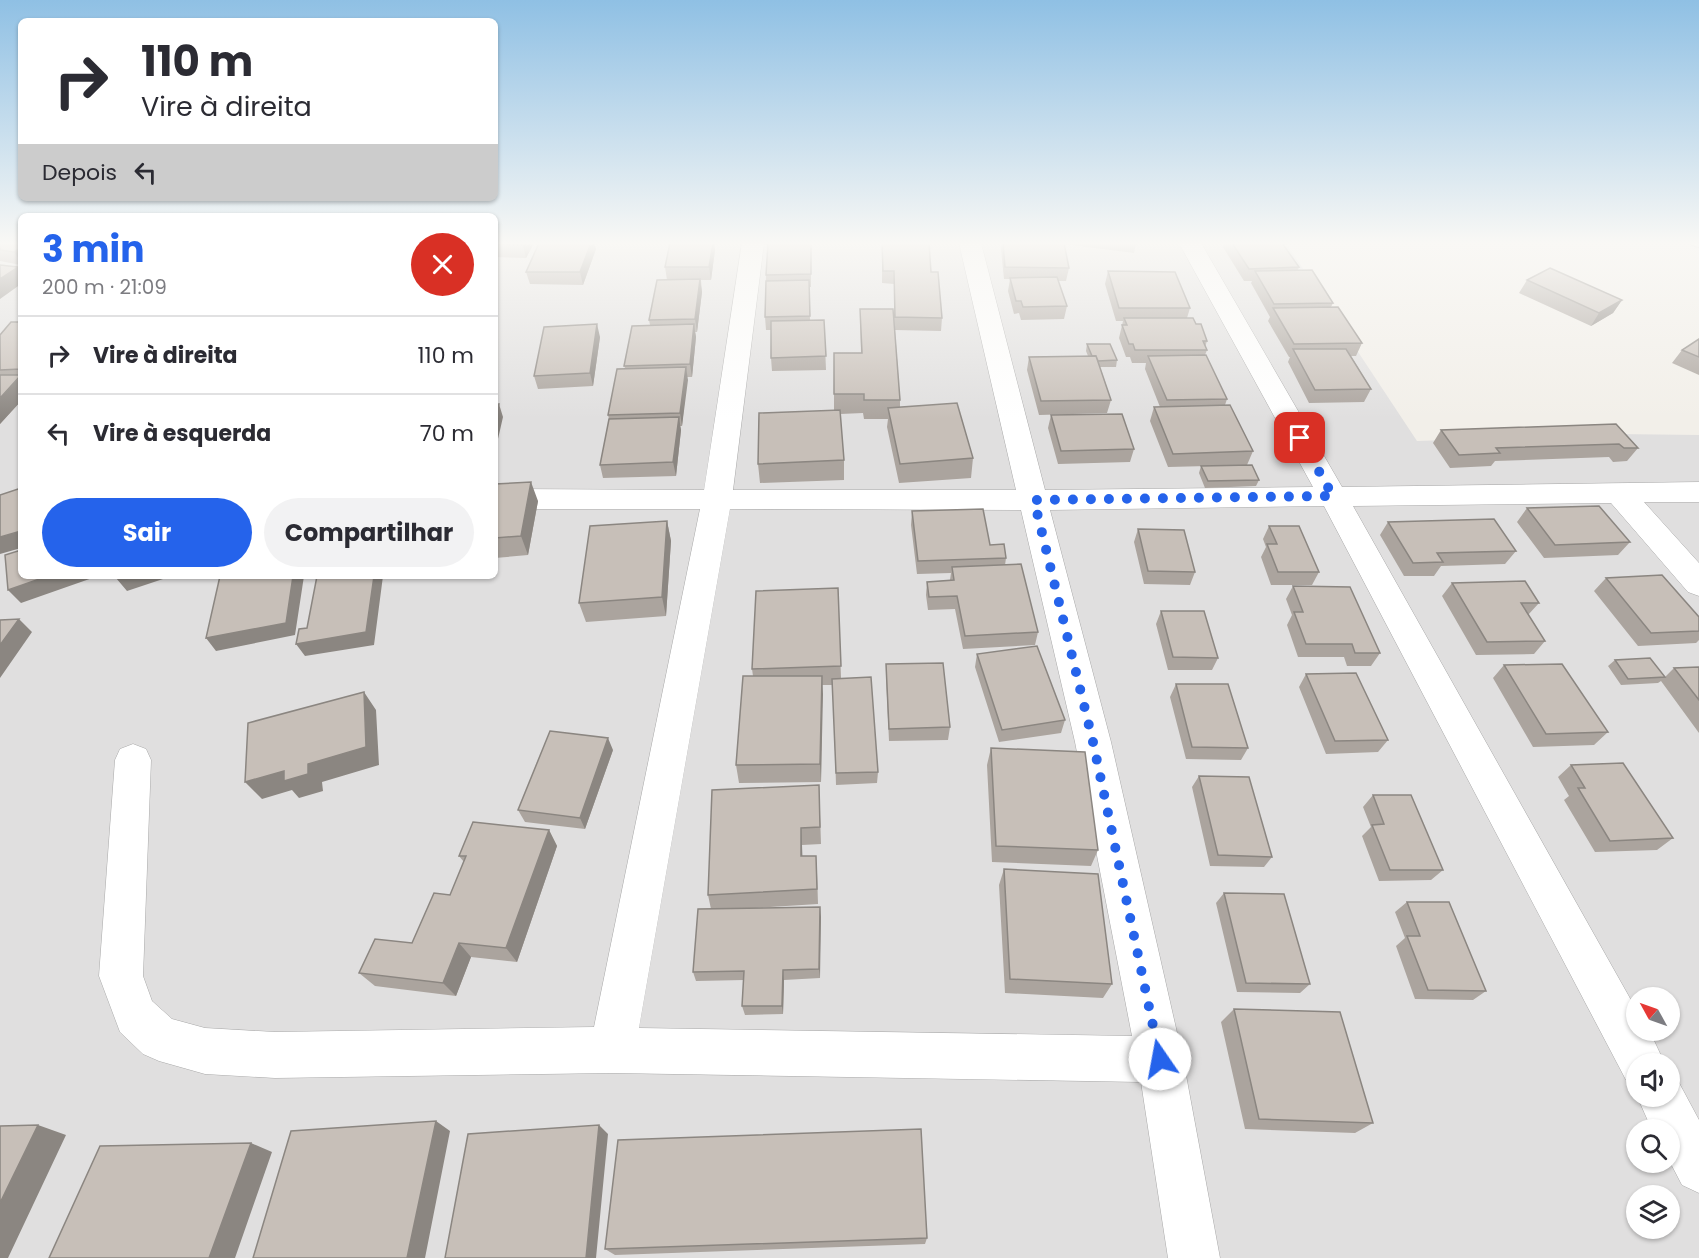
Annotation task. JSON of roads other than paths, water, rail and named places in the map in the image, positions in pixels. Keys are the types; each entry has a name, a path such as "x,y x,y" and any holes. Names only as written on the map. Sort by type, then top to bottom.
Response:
{"street":[{"path":"612,1050 717,499 745,302"},
{"path":"985,302 1093,742 1160,1059 1194,1258"},
{"path":"1223,302 1333,496 1636,1053"},
{"path":"498,499 1034,500 1699,492"},
{"path":"1619,493 1699,584"},
{"path":"134,760 121,976 136,1016 159,1038 205,1051 275,1055 612,1050 1160,1059"},
{"path":"1666,1107 1699,1168"}]}
